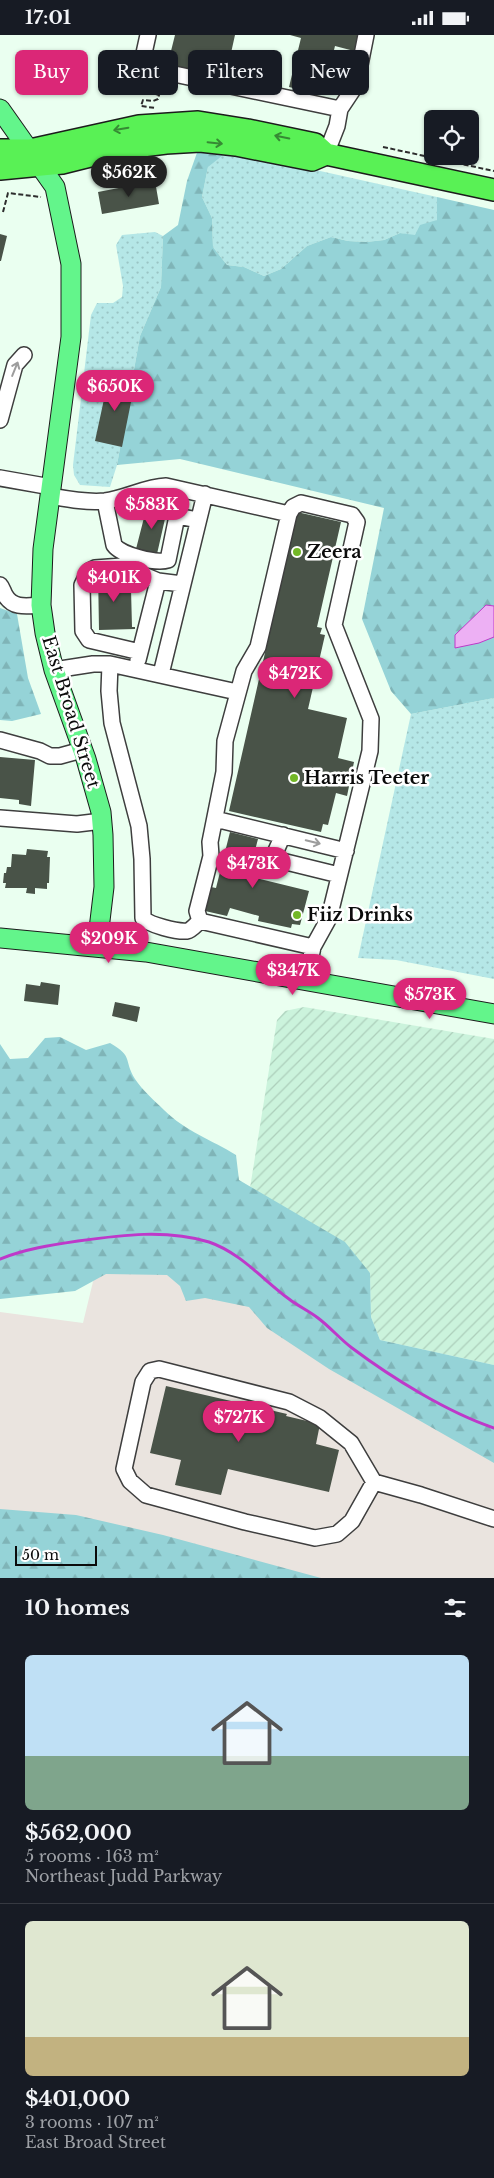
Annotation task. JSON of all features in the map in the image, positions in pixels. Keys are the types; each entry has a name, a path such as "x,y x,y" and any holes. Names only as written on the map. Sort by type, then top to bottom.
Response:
{"highway":[{"path":"0,169 139,126 198,122 315,144 326,154 494,190"},
{"path":"0,151 36,158"}],"main road":[{"name":"East Broad Street","path":"0,109 55,187 71,264 71,337 43,549 41,605 45,633 54,670 96,790 102,821 104,887 99,929 93,945"},
{"path":"0,938 93,945 222,964 306,981 494,1014"}],"street":[{"path":"145,50 148,35"},
{"path":"326,154 337,125 340,109 356,85 366,35"},
{"path":"178,75 340,109"},
{"path":"0,419 15,365 24,355"},
{"path":"0,478 71,500 105,501 153,487 173,487 289,514"},
{"path":"162,675 182,584 205,495"},
{"path":"105,501 114,545 117,550 124,554 161,562 168,560 187,564"},
{"path":"200,921 197,911 211,856 210,842 224,772 223,750 244,671 258,647 289,514 293,507 301,503 352,515 357,522 334,625 371,719 370,751 329,918 313,947 306,981"},
{"path":"168,560 177,517 198,520"},
{"path":"140,652 89,640 85,636 83,631 82,585 85,576 95,568 122,567 158,581 182,584"},
{"path":"136,669 158,581"},
{"path":"0,585 9,601 14,604 20,606 41,605"},
{"path":"54,670 82,665 110,664 237,692"},
{"path":"110,664 109,691 112,723 139,826 142,859 143,917 150,924 182,931 190,930 200,921"},
{"path":"0,739 40,751 50,757 82,750"},
{"path":"0,818 77,824 102,821"},
{"path":"215,819 346,851"},
{"path":"283,835 275,853 278,860 340,875"},
{"path":"200,921 313,947"},
{"path":"374,1482 352,1521 337,1534 316,1538 245,1522 146,1495 130,1481 124,1469 143,1382 150,1371 159,1369 289,1402 320,1418 351,1443 374,1482 494,1519"}],"path":[{"path":"158,108 142,106 143,100 153,101 158,99 159,95"},
{"path":"383,147 494,171"},
{"path":"3,212 8,193 41,197"}],"shaded area":[{"path":"217,148 437,197 437,220 415,236 400,233 384,240 366,242 348,241 331,237 307,246 281,269 264,276 244,267 227,265 213,247 212,218 202,197 208,167"},
{"path":"155,232 163,236 161,287 140,336 117,465 110,487 80,485 74,475 73,465 91,315 97,303 113,303 122,297 123,286 116,245 122,235"},
{"path":"486,605 494,606 494,637 479,643 455,648 455,635"},
{"path":"494,698 494,979 396,960 358,958 411,714"},
{"path":"99,1257 226,1266 494,1438 494,1578 216,1578 0,1525 0,1312 83,1323"}],"green space":[{"path":"199,147 217,148 223,155 208,167 202,197 212,218 213,247 227,265 244,267 264,276 281,269 307,246 331,237 348,241 366,242 384,240 400,233 415,235 420,225 437,220 437,197 494,210 494,698 411,714 391,691 362,619 384,508 180,459 117,465 140,336 161,287 163,236 178,225 187,181"},
{"path":"0,608 17,614 28,678 41,714 12,721 0,720"},
{"path":"304,1007 494,1039 494,1365 380,1340 371,1317 370,1273 250,1188 277,1020 285,1011"},
{"path":"60,1037 86,1050 110,1043 117,1048 125,1055 131,1072 138,1083 164,1110 190,1130 236,1155 239,1180 345,1242 370,1273 371,1317 380,1340 494,1365 494,1463 329,1369 267,1328 249,1307 205,1298 186,1301 180,1286 167,1275 106,1274 75,1291 0,1299 0,1044 10,1059 28,1058 45,1038"},
{"path":"0,1509 76,1515 163,1535 321,1578 0,1578"}],"building":[{"path":"175,35 235,35 232,50 188,50 188,72 178,69 178,50 171,50"},
{"path":"290,35 362,35 358,50 335,46 334,50 298,50 301,38"},
{"path":"292,75 292,88 289,87"},
{"path":"155,181 159,204 102,214 98,192"},
{"path":"0,234 7,236 1,261 0,261"},
{"path":"109,376 135,382 122,447 95,441"},
{"path":"147,506 167,510 157,554 136,549"},
{"path":"297,512 341,522 317,627 322,628 320,634 325,635 308,709 347,718 338,758 354,762 347,796 336,793 328,825 323,824 321,832 229,811"},
{"path":"121,571 121,589 131,589 132,627 135,627 135,629 99,630 98,572"},
{"path":"0,757 35,760 31,806 19,804 19,800 0,798"},
{"path":"230,832 258,839 248,877 255,878 256,873 262,875 260,879 309,891 300,925 292,924 291,928 258,921 259,916 230,908 227,916 205,911 211,887 216,888"},
{"path":"27,849 48,851 47,857 50,857 47,889 35,888 35,894 26,893 27,888 5,888 6,883 3,883 7,867 11,867 12,854 26,855"},
{"path":"41,982 60,985 58,1005 24,1001 26,984 40,986"},
{"path":"115,1002 140,1007 137,1022 112,1016"},
{"path":"166,1386 287,1414 286,1416 320,1424 316,1444 339,1450 329,1492 228,1469 221,1495 175,1485 181,1460 150,1453"}],"waterway":[{"path":"0,1259 48,1246 127,1235 160,1234 209,1242 242,1260 289,1299 315,1315 343,1341 384,1371 439,1404 494,1428"}],"place":[{"name":"Zeera","path":"297,552"},
{"name":"Harris Teeter","path":"294,778"},
{"name":"Fiiz Drinks","path":"297,915"}]}
